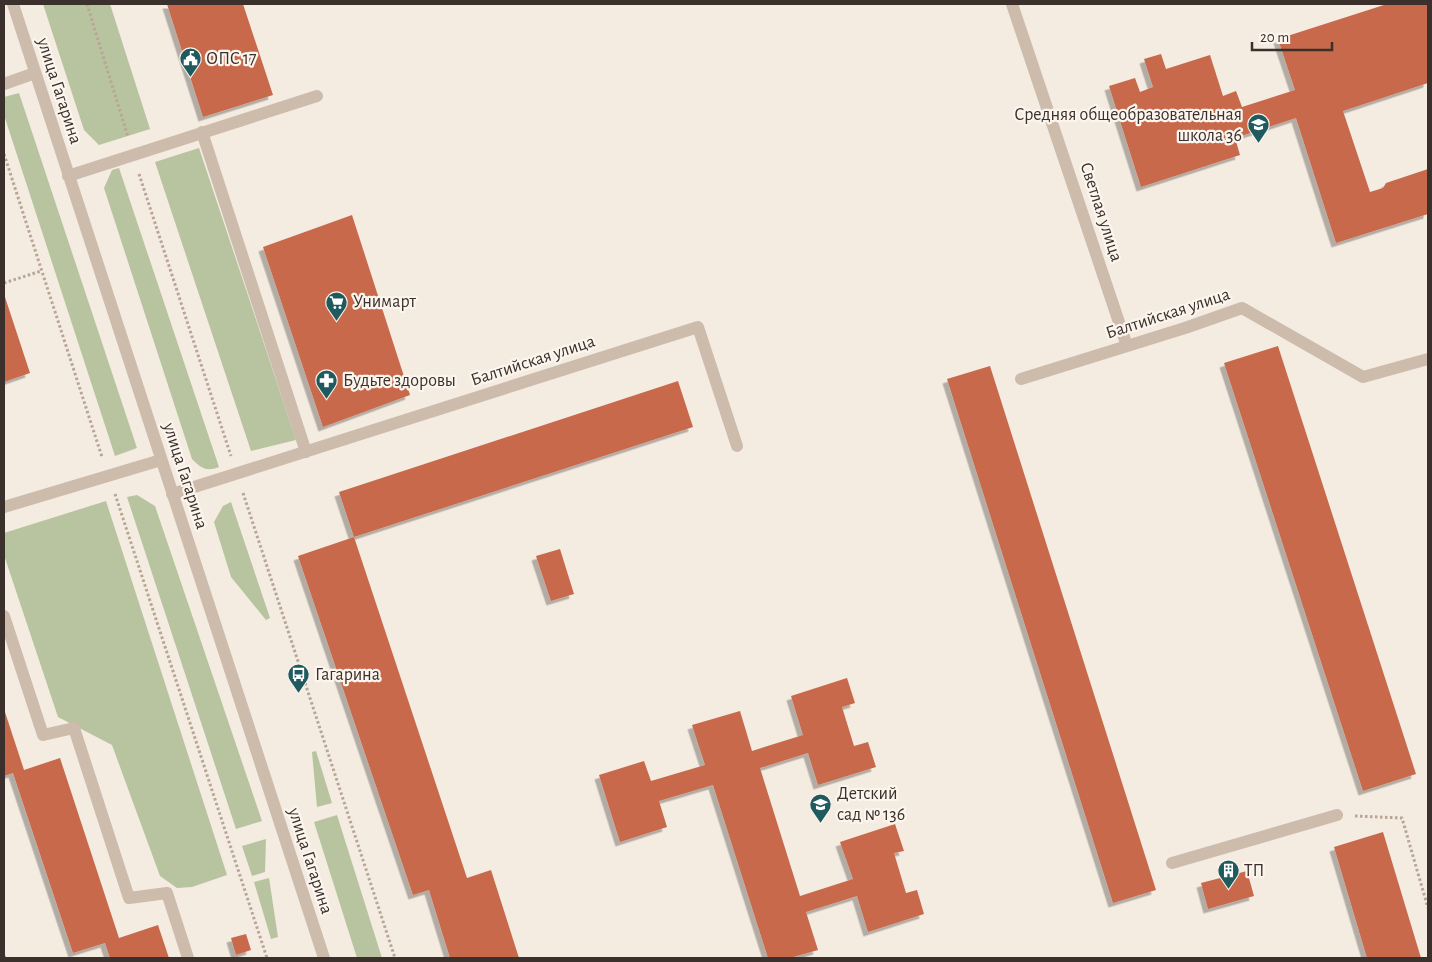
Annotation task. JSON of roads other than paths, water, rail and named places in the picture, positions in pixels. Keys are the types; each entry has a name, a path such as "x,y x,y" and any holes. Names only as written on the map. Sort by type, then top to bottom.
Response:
{"street":[{"name":"улица Гагарина","path":"12,4 324,958"},
{"name":"Светлая улица","path":"1012,4 1127,346"},
{"path":"4,84 35,73"},
{"path":"68,176 317,96"},
{"path":"202,132 306,452"},
{"name":"Балтийская улица","path":"1022,379 1242,308 1363,377 1428,359"},
{"name":"Балтийская улица","path":"172,494 698,327 737,446"},
{"path":"4,507 161,460"},
{"path":"4,616 43,735 74,728 129,898 167,893 188,958"},
{"path":"1172,863 1337,815"}],"place":[{"name":"ОПС 17","path":"190,78"},
{"name":"Средняя общеобразовательная школа 36","path":"1258,144"},
{"name":"Унимарт","path":"337,321"},
{"name":"Будьте здоровы","path":"327,400"},
{"name":"Гагарина","path":"299,694"},
{"name":"Детский сад № 136","path":"821,823"},
{"name":"ТП","path":"1228,890"}]}
